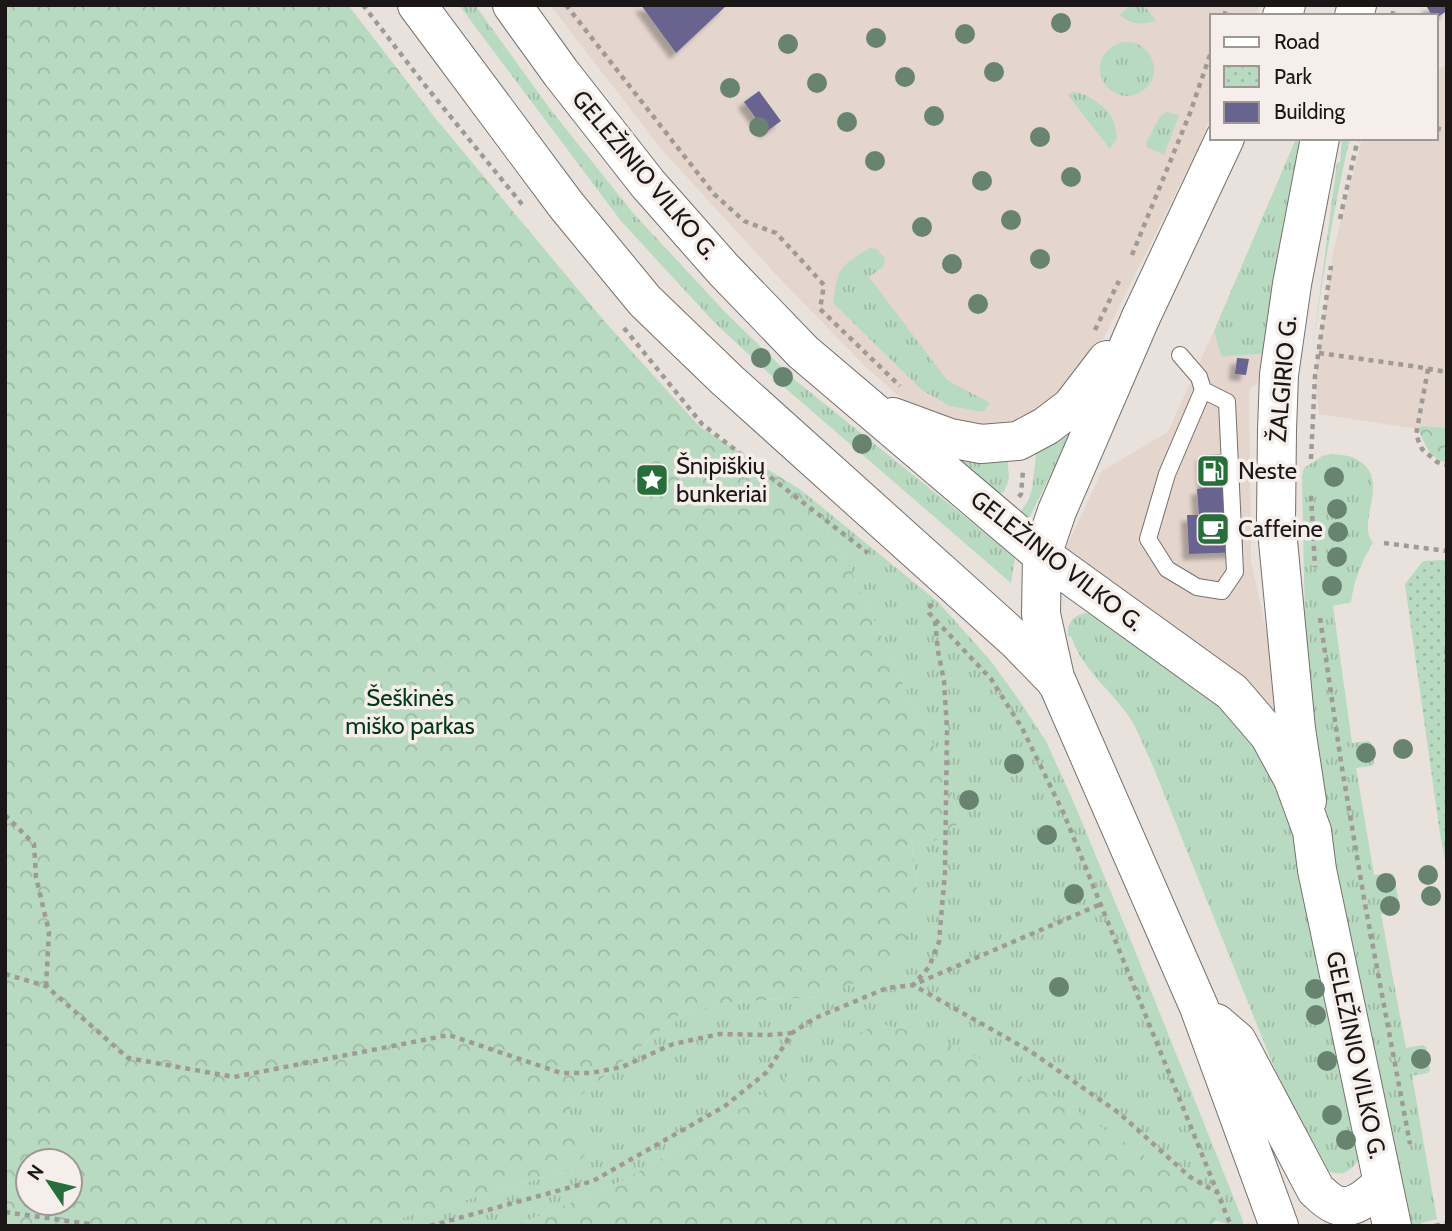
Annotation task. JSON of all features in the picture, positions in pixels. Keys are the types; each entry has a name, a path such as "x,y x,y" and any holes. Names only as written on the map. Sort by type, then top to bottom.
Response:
{"main road":[{"path":"417,5 566,205 645,302 727,380 1017,641 1056,682"},
{"name":"GELEŽINIO VILKO G.","path":"512,5 561,73 648,184 723,269 803,352 1042,555 1232,692 1269,736 1293,779 1312,831 1317,870 1392,1226"},
{"path":"1224,140 1141,317 1057,511 1042,555 1041,614 1056,682 1199,1007 1279,1226"},
{"name":"ŽALGIRIO G.","path":"1312,831 1296,729 1276,520 1279,375 1292,284 1320,140"},
{"path":"870,409 950,438 981,444 1018,441 1046,426 1071,407 1141,317"},
{"path":"1199,1007 1237,1041 1316,1190 1334,1203 1344,1206 1362,1201 1383,1183"}],"lane":[{"path":"1180,355 1199,377 1203,390 1167,474 1148,539 1167,569 1197,587 1222,591 1236,572 1227,402 1203,390"}],"path":[{"path":"566,5 714,194 744,221 776,233 824,285 820,309 903,388"},
{"path":"1130,260 1190,113 1210,55"},
{"path":"1338,227 1357,140"},
{"path":"1311,471 1315,376 1331,265"},
{"path":"1095,331 1124,272"},
{"path":"1319,353 1447,372"},
{"path":"1428,369 1416,435 1422,449 1437,462 1447,465"},
{"path":"1003,523 1021,494 1024,463 1018,441"},
{"path":"1310,485 1316,574"},
{"path":"1384,543 1447,551"},
{"path":"952,582 928,609 929,613 991,679 1022,728 1064,814 1231,1226"},
{"path":"1319,613 1363,891 1410,1145"},
{"path":"913,985 929,967 939,942 944,872 947,730 944,681 935,620"},
{"path":"1447,649 1447,661"},
{"path":"5,815 34,844 36,877 49,932 46,986"},
{"path":"430,1226 593,1181 725,1106 767,1072 792,1033 815,1018 887,988 913,985 1101,904"},
{"path":"5,974 46,986 128,1058 234,1077 449,1035 561,1073 591,1073 622,1067 673,1044 720,1034 792,1033"},
{"path":"913,985 1030,1051 1119,1113 1190,1177 1218,1193"},
{"path":"5,1212 93,1226"},
{"path":"1435,1226 1447,1223"}],"shaded area":[{"path":"550,5 1260,5 1256,14 1210,14 1210,119 1105,335 1085,369 1071,390 997,432 912,408 863,364 782,281 663,151"},
{"path":"1447,65 1447,428 1422,426 1418,429 1319,414 1315,376 1333,252 1361,140 1438,140 1438,69"},
{"path":"1214,331 1221,356 1265,354 1263,375 1249,389 1251,561 1270,649 1278,711 1275,713 1067,551 1102,471 1168,432"}],"green space":[{"name":"Šeškinės miško parkas","path":"5,5 348,5 436,119 606,323 700,427 801,490 850,568 916,712 947,771 959,823 935,841 911,834 918,901 902,954 873,975 822,997 731,1002 679,1015 573,1102 568,1116 589,1150 573,1169 374,1226 5,1226"},
{"path":"459,5 475,5 550,109 633,213 726,313 795,380 1015,557 1011,583 776,380 714,322 621,221"},
{"path":"1131,5 1144,5 1156,21 1137,23 1119,15"},
{"path":"1127,42 1146,50 1154,69 1146,88 1127,96 1108,88 1100,69 1108,50"},
{"path":"1073,92 1094,100 1111,116 1117,138 1110,149 1068,95"},
{"path":"1167,112 1179,115 1164,155 1147,147 1146,143 1161,115"},
{"path":"1297,140 1302,143 1284,220 1265,354 1221,356 1214,331"},
{"path":"1342,140 1350,140 1328,245 1312,353 1337,163 1340,162"},
{"path":"870,248 877,249 885,258 883,267 869,277 947,380 990,403 983,412 950,406 922,390 833,303 842,269"},
{"path":"1075,426 1027,522 1018,515 1028,501 1032,489 1036,456 1031,445"},
{"path":"1422,426 1447,428 1447,463 1436,458 1429,450 1418,429"},
{"path":"941,447 1007,453 1009,479 1004,492 995,495"},
{"path":"1331,454 1358,460 1368,469 1372,479 1368,524 1373,542 1359,571 1351,602 1333,606 1352,743 1369,741 1372,744 1372,766 1356,768 1374,875 1394,875 1400,908 1381,914 1406,1048 1423,1045 1426,1047 1430,1070 1428,1073 1412,1076 1437,1219 1421,1223 1420,1226 1404,1226 1326,813 1306,674 1302,475 1304,468 1322,456"},
{"path":"801,490 938,602 990,660 1046,741 1127,931 1243,1226 1217,1221 1204,1189 794,1072 700,1137 620,1182 527,1221 509,1226 374,1226 573,1169 568,1116 573,1102 679,1015 731,1002 822,997 918,901 911,833 935,841 959,823 947,771 916,712 850,568"},
{"path":"1447,560 1447,869 1405,584 1423,561"},
{"path":"1085,613 1092,614 1224,702 1256,743 1297,834 1359,1159 1343,1173 1323,1169 1274,1067 1136,728 1087,667 1071,636 1068,637 1071,621"},
{"path":"877,1023 927,1035 1032,1081 1182,1181 1204,1189 1217,1221 1207,1226 509,1226 620,1182 700,1137 794,1072"}],"building":[{"path":"641,5 727,5 676,53"},
{"path":"1446,5 1447,11 1438,17 1438,14 1431,14 1427,7"},
{"path":"759,91 781,121 766,132 744,102"},
{"path":"1237,358 1249,359 1246,375 1235,374"},
{"path":"1223,454 1229,515 1241,515 1243,552 1189,554 1187,515 1199,515 1197,489 1204,488 1202,455"}],"place":[{"name":"Neste","path":"1213,471"},
{"name":"Šnipiškių bunkeriai","path":"652,480"},
{"name":"Caffeine","path":"1213,529"}]}
